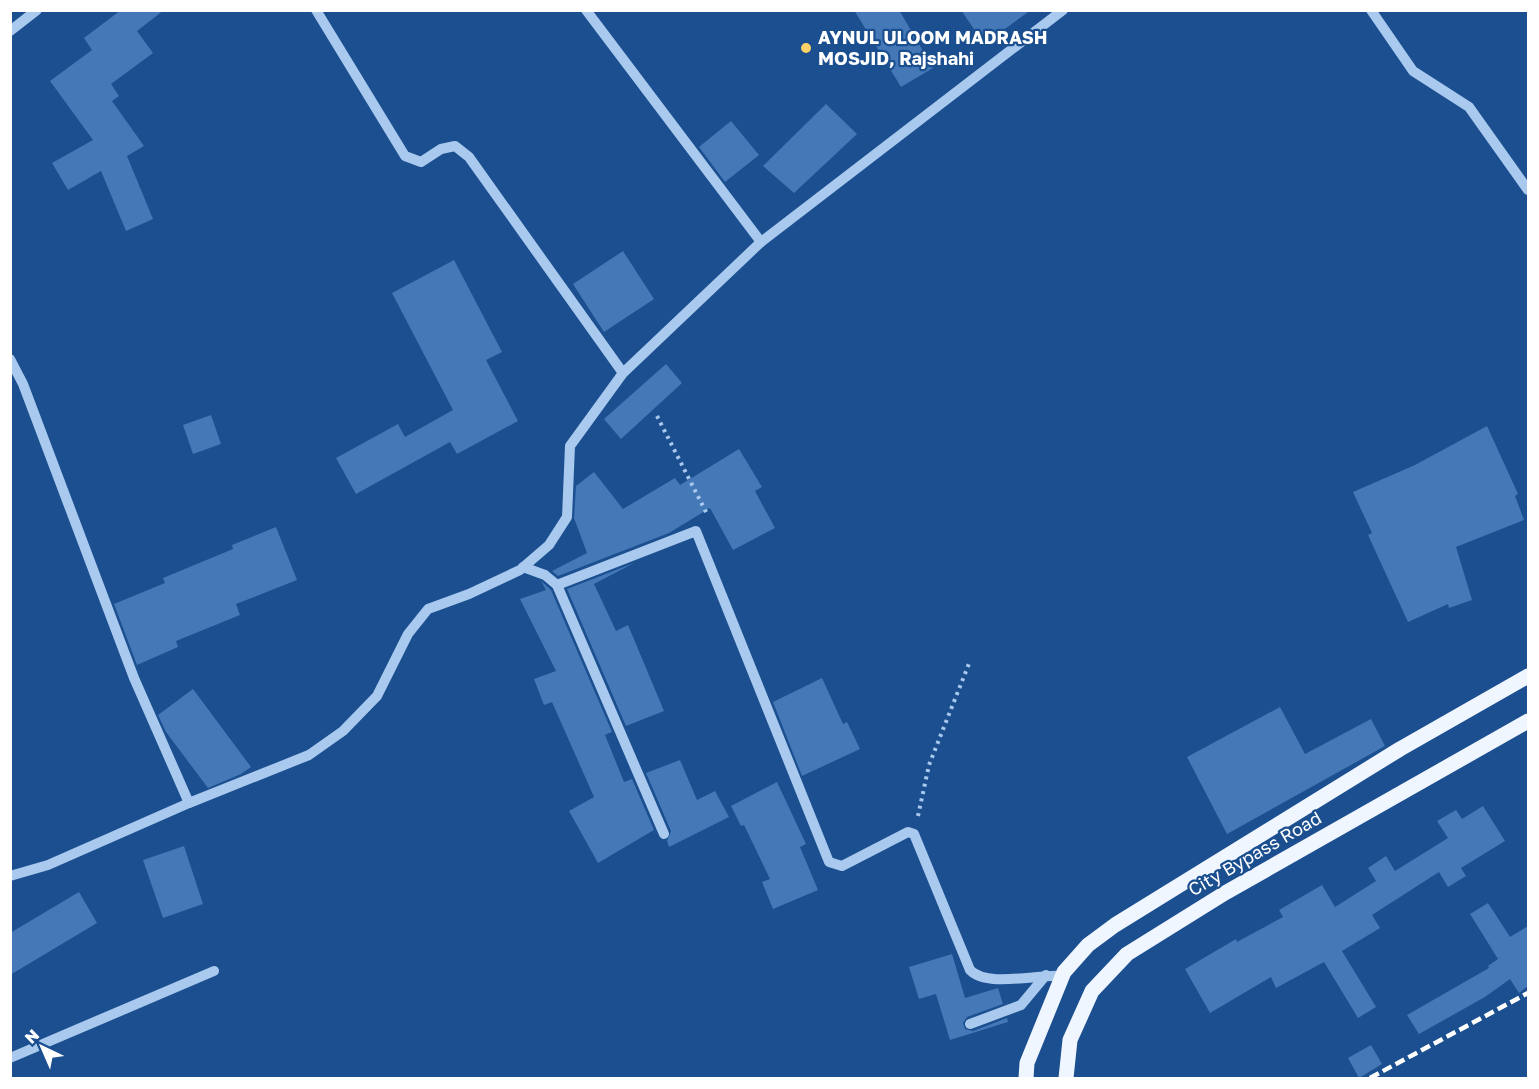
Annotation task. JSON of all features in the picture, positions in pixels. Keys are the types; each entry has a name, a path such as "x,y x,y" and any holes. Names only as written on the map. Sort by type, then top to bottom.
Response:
{"main road":[{"path":"1026,1078 1027,1063 1054,975 1088,945 1115,925 1401,749 1528,676"},
{"name":"City Bypass Road","path":"1066,1078 1070,1040 1092,991 1127,954 1225,893 1528,721"}],"street":[{"path":"10,31 36,10"},
{"path":"316,10 405,156 421,162 441,149 455,146 469,157 623,373"},
{"path":"586,10 761,242"},
{"path":"10,876 48,865 189,803 309,755 343,731 377,696 408,634 428,609 469,594 523,567 549,545 567,517 570,446 623,373 761,242 1063,10"},
{"path":"1371,10 1413,71 1469,107 1528,190"},
{"path":"10,359 23,384 134,678 189,803"},
{"path":"557,585 696,531 829,862 842,866 908,832 914,834 969,970 975,976 990,979 1054,975"},
{"path":"523,567 545,575 557,585 664,834"},
{"path":"10,1058 214,971"},
{"path":"970,1024 1021,1005 1054,975"}],"path":[{"path":"657,416 709,512 708,522 696,531"},
{"path":"914,834 929,765 970,661"}],"building":[{"path":"121,10 164,10 137,31 153,53 111,84 119,96 112,101 144,146 127,156 153,219 126,231 101,171 68,190 52,163 93,140 50,81 92,50 84,38"},
{"path":"854,10 899,10 933,68 901,87"},
{"path":"961,10 1031,10 984,44"},
{"path":"826,104 857,134 794,193 763,166"},
{"path":"731,121 759,155 725,182 699,147"},
{"path":"623,251 654,299 604,332 573,284"},
{"path":"454,260 502,352 486,360 518,421 457,454 450,442 356,494 336,458 398,424 405,437 453,410 392,293"},
{"path":"666,364 682,383 621,439 604,419"},
{"path":"211,415 221,444 193,454 183,425"},
{"path":"1487,426 1518,494 1515,496 1524,520 1456,547 1472,600 1449,608 1448,604 1408,622 1368,535 1372,533 1353,492 1415,465"},
{"path":"739,449 762,487 755,491 775,528 733,550 710,508 669,533 558,576 552,571 587,553 574,518 576,486 594,472 623,509 675,478 680,485"},
{"path":"276,527 297,580 236,604 240,615 176,641 178,647 137,665 114,604 165,583 163,578 233,549 232,545"},
{"path":"634,563 594,584 616,631 628,625 664,711 626,726 567,589"},
{"path":"541,581 551,590 612,732 605,735 624,782 632,779 654,830 598,863 569,811 594,797 552,702 544,705 534,679 556,671 520,599 546,590"},
{"path":"822,678 843,724 847,722 860,749 802,776 773,702"},
{"path":"193,689 251,767 241,774 208,788 166,732 158,715"},
{"path":"1280,707 1305,754 1371,719 1385,746 1227,834 1187,757"},
{"path":"680,760 697,800 715,791 729,817 669,847 667,841 671,831 646,773"},
{"path":"777,782 806,844 800,847 818,890 773,909 762,882 770,879 744,825 741,826 731,806"},
{"path":"1483,806 1505,841 1461,868 1466,876 1448,887 1439,872 1372,915 1380,928 1342,951 1376,1007 1358,1018 1324,962 1276,988 1271,977 1210,1013 1185,969 1236,939 1237,942 1283,917 1279,910 1322,885 1335,907 1376,881 1368,868 1386,856 1395,871 1448,838 1437,821 1456,810 1462,819"},
{"path":"184,846 203,904 163,918 143,860"},
{"path":"79,892 97,923 10,975 10,933"},
{"path":"1488,903 1510,937 1528,926 1528,986 1519,993 1510,979 1485,997 1419,1034 1407,1015 1489,968 1488,966 1498,959 1470,914"},
{"path":"952,954 965,998 998,988 1003,1004 967,1017 963,1023 965,1029 973,1031 1007,1018 1008,1022 950,1040 936,994 919,999 909,967"},
{"path":"1371,1045 1382,1064 1359,1078 1348,1058"}],"railway":[{"path":"1370,1078 1528,993"}],"place":[{"name":"AYNUL ULOOM MADRASH MOSJID, Rajshahi","path":"806,48"}]}
